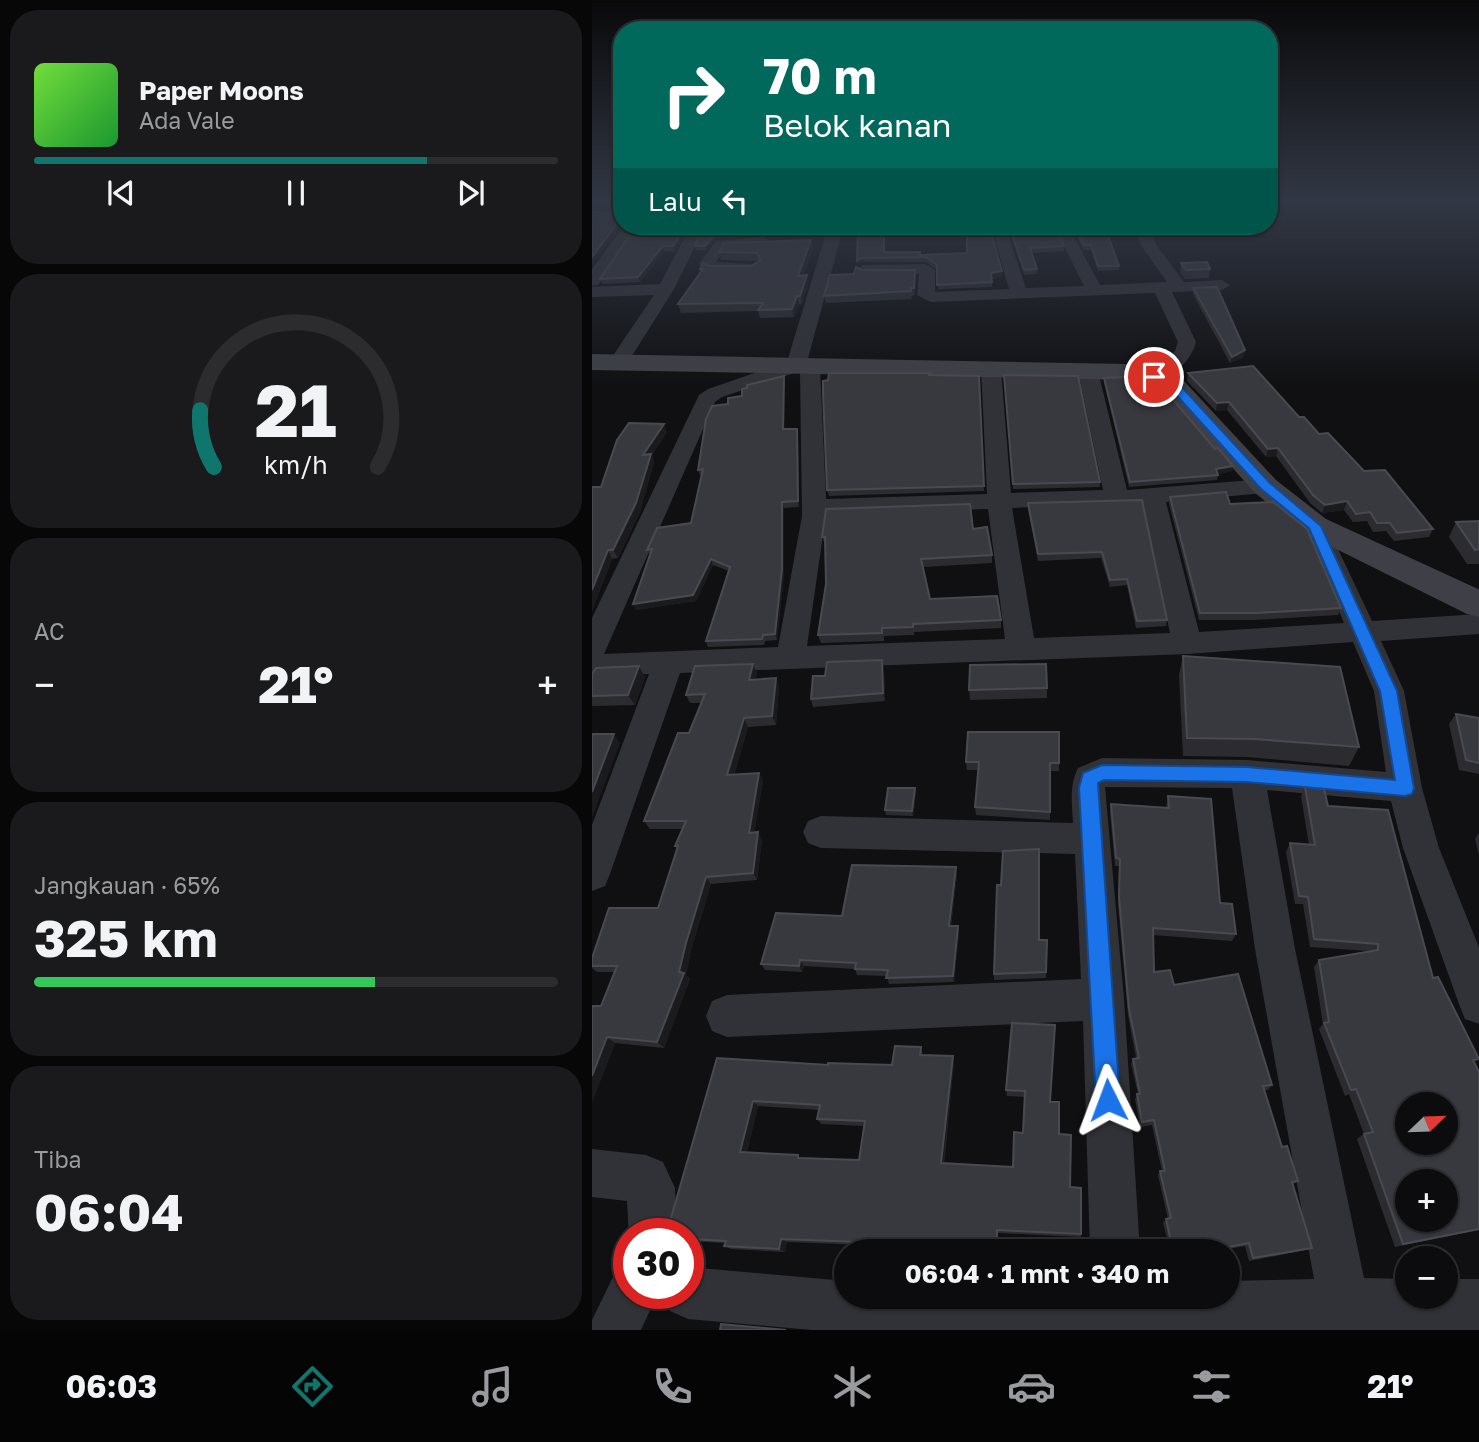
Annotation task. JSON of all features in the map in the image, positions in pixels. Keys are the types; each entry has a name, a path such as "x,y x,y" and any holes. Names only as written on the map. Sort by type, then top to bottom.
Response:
{"main road":[{"path":"592,362 1126,372 1154,377 1175,387 1265,486 1315,526 1479,605"}],"street":[{"path":"592,281 605,263"},
{"path":"618,363 666,289 679,263"},
{"path":"708,263 711,267 753,267"},
{"path":"791,657 814,507 803,366 825,263"},
{"path":"1009,263 1019,294"},
{"path":"1080,263 1095,291"},
{"path":"1154,377 1184,353 1188,342 1170,287 1158,263"},
{"path":"863,270 925,270 928,297 1222,285"},
{"path":"592,292 666,289"},
{"path":"592,649 706,399 715,393 803,366"},
{"path":"991,369 999,500 1021,649"},
{"path":"1088,371 1117,498"},
{"path":"814,507 1117,498 1265,486"},
{"path":"1153,496 1187,643"},
{"path":"1315,526 1389,691 1405,788 1421,848 1479,1004"},
{"path":"592,664 1187,643 1479,624"},
{"path":"592,874 667,663"},
{"path":"1114,1239 1103,999 1088,788 1090,778 1102,772 1247,774 1405,788"},
{"path":"1247,774 1275,949 1346,1317"},
{"path":"821,832 1092,839"},
{"path":"727,1016 1103,999"},
{"path":"592,1173 646,1179 651,1188 652,1218"},
{"path":"704,1296 841,1319 1014,1309"},
{"path":"1216,1309 1346,1317 1479,1305"},
{"path":"614,1330 624,1309"}],"building":[{"path":"611,263 649,263 638,277 600,279"},
{"path":"703,263 709,266 751,266 756,263 803,263 798,276 807,275 792,309 758,310 763,303 678,304 703,269 700,269"},
{"path":"934,263 1000,263 1002,271 991,273 992,282 937,285 937,265"},
{"path":"1022,263 1035,263 1037,269 1024,270"},
{"path":"1097,263 1118,263 1119,266 1098,266"},
{"path":"1181,263 1207,263 1210,269 1186,270"},
{"path":"856,267 862,270 915,270 914,288 911,288 911,291 824,296 830,275 854,274"},
{"path":"1217,287 1245,350 1232,357 1193,288"},
{"path":"1253,366 1299,417 1304,417 1319,434 1328,433 1364,471 1385,470 1433,529 1397,533 1390,523 1377,523 1370,512 1356,514 1347,501 1325,505 1313,495 1278,448 1268,449 1229,402 1217,403 1188,373"},
{"path":"829,373 979,376 984,486 827,490 823,381 828,380"},
{"path":"1004,375 1078,376 1100,482 1013,484"},
{"path":"784,376 783,429 797,429 798,501 782,502 782,569 775,634 763,635 762,639 706,641 730,567 711,559 693,595 633,604 652,549 647,550 657,528 691,523 703,469 698,470 706,419 712,406 728,404 728,398 742,396 742,389 747,388 747,385"},
{"path":"1128,377 1134,387 1154,384 1165,390 1233,466 1216,469 1218,475 1130,482 1104,378"},
{"path":"629,423 664,424 643,455 651,454 636,503 613,550 608,550 592,590 592,487 601,487 617,440"},
{"path":"1226,492 1230,504 1273,502 1307,529 1341,608 1200,613 1170,497"},
{"path":"1142,500 1167,620 1137,621 1127,579 1110,580 1102,552 1038,554 1028,503"},
{"path":"970,504 973,529 987,527 992,555 921,559 930,599 997,596 1001,620 913,624 913,627 882,628 882,633 818,635 826,584 825,537 822,537 826,509"},
{"path":"1479,521 1479,549 1475,550 1456,522"},
{"path":"1183,656 1340,667 1359,747 1254,739 1187,738"},
{"path":"882,660 883,693 811,699 813,676 825,676 827,662"},
{"path":"753,664 749,680 776,678 772,716 744,718 727,775 759,773 749,833 758,832 753,873 706,877 679,972 684,973 657,1042 607,1037 592,1076 592,1006 601,1006 617,966 592,966 592,958 609,908 658,908 678,846 675,846 686,821 644,821 678,733 689,733 705,694 686,695 695,666"},
{"path":"1046,664 1047,688 969,690 970,665"},
{"path":"639,666 628,695 592,696 592,674 596,668"},
{"path":"1456,714 1479,718 1479,763 1466,760"},
{"path":"968,732 1059,732 1059,763 1050,763 1050,812 975,807 979,762 966,762"},
{"path":"592,734 614,734 592,792"},
{"path":"1305,787 1324,789 1328,806 1388,810 1433,978 1438,977 1479,1059 1473,1060 1479,1072 1479,1229 1403,1244 1399,1232 1458,1232 1458,1169 1395,1169 1395,1221 1364,1134 1373,1132 1356,1089 1351,1090 1324,1023 1329,1022 1319,960 1378,950 1378,944 1314,939 1308,897 1299,896 1290,843 1315,845"},
{"path":"888,788 915,788 912,811 885,810"},
{"path":"1168,796 1211,799 1220,903 1232,904 1236,934 1153,928 1154,972 1170,970 1174,985 1238,974 1272,1085 1263,1086 1282,1147 1287,1146 1298,1181 1292,1182 1312,1248 1253,1258 1249,1243 1240,1245 1240,1239 1170,1239 1166,1219 1171,1218 1160,1171 1165,1171 1154,1120 1142,1122 1137,1094 1140,1094 1133,1059 1139,1058 1129,1009 1119,897 1120,859 1116,858 1111,804 1169,808"},
{"path":"1039,849 1039,940 1047,940 1046,972 994,974 997,885 1001,885 1003,851"},
{"path":"852,865 956,867 949,926 958,926 953,976 886,978 888,970 855,969 856,963 800,960 799,966 761,964 776,913 842,916"},
{"path":"1012,1023 1055,1025 1050,1102 1059,1102 1059,1134 1071,1135 1070,1187 1081,1188 1081,1234 997,1230 997,1239 781,1239 779,1249 724,1246 726,1241 704,1240 704,1218 671,1218 717,1058 828,1065 892,1065 895,1046 921,1047 920,1055 953,1056 941,1163 1013,1167 1014,1132 1023,1133 1025,1091 1006,1090","holes":["753,1101 820,1105 817,1119 865,1121 859,1160 740,1152"]},
{"path":"721,1324 786,1330 720,1330"}],"route":[{"path":"1108,1100 1088,788 1090,778 1102,772 1247,774 1405,788 1389,691 1315,526 1265,486 1175,387 1154,377"}]}
